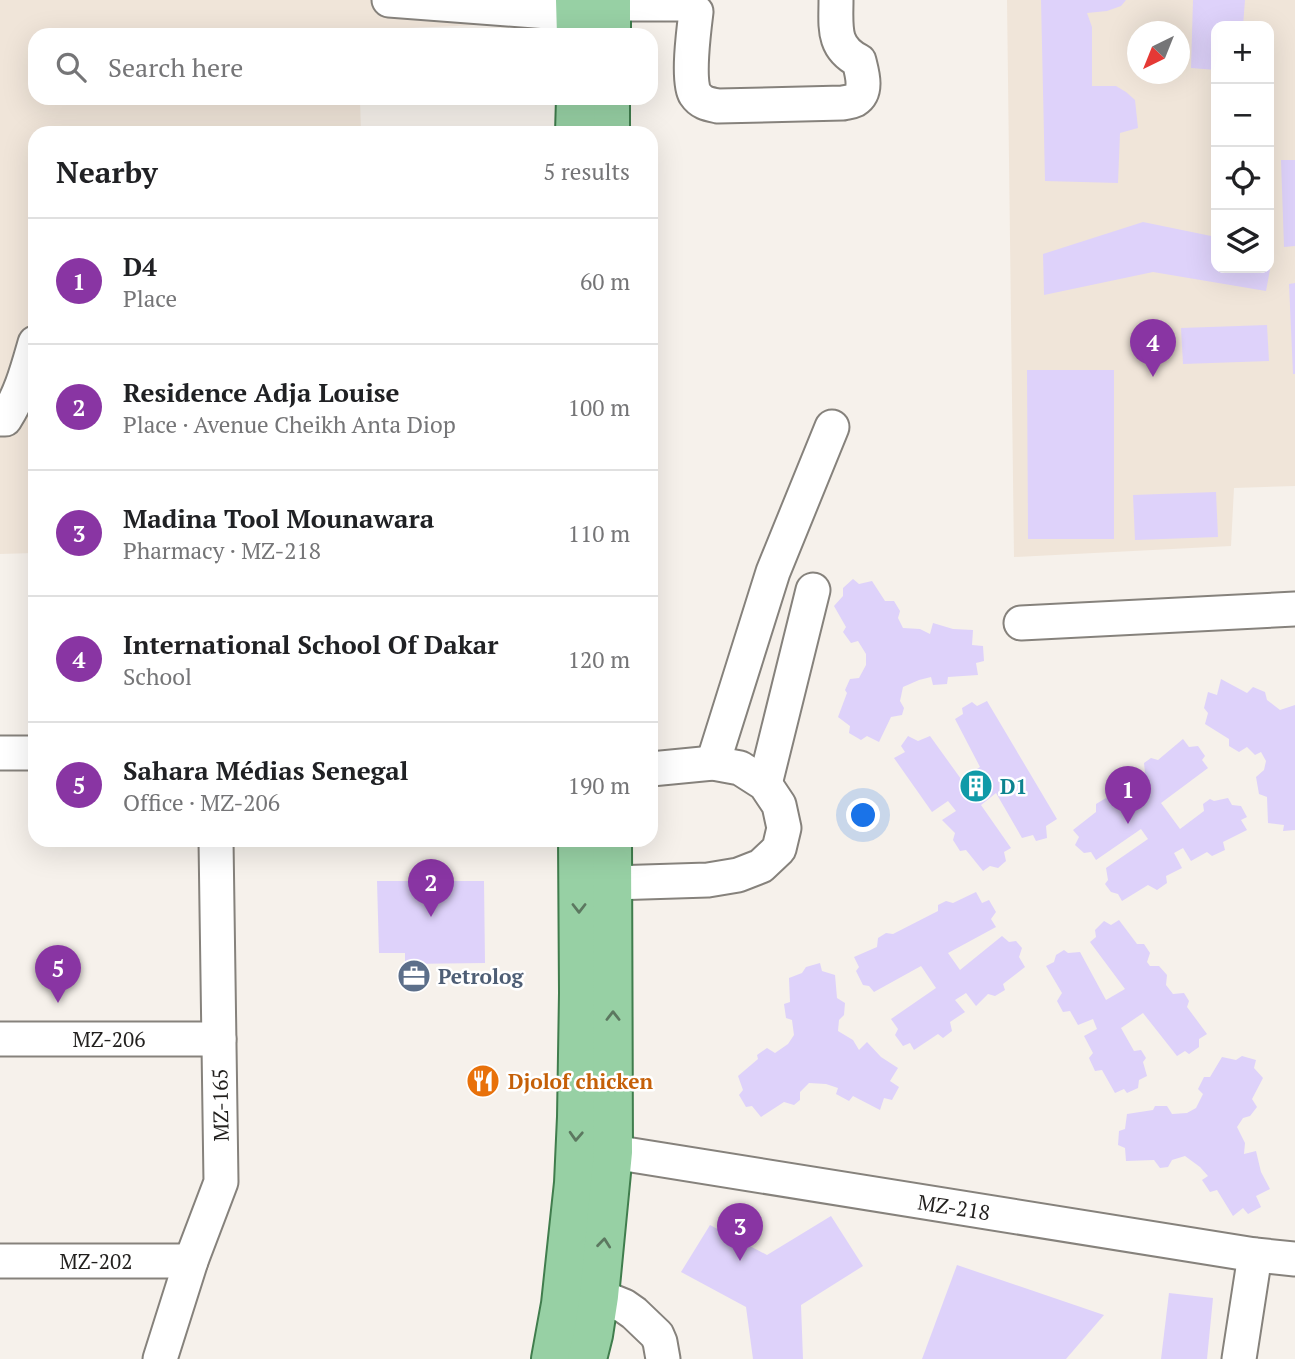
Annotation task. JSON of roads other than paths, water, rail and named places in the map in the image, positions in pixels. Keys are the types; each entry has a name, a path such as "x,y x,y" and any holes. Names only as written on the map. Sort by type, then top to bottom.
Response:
{"main road":[{"path":"575,126 576,105"},
{"path":"610,105 610,126"},
{"path":"551,1359 564,1277 574,1184 579,993 578,847"},
{"path":"587,1359 599,1296 613,1152 612,847"}],"street":[{"path":"389,0 593,15 685,4 696,12 691,87 705,104 718,106 843,103 855,100 861,94 863,81 859,61 842,49 837,35 836,0"},
{"path":"0,419 5,419 17,401 28,369"},
{"path":"713,764 773,572 832,427"},
{"path":"765,784 813,590"},
{"path":"1021,624 1295,609"},
{"path":"0,753 28,753"},
{"path":"612,883 708,880 738,875 761,866 779,849 784,828 779,805 765,784 740,768 713,764 658,768"},
{"name":"MZ-165","path":"160,1359 191,1261 221,1182 216,847"},
{"name":"MZ-206","path":"0,1039 219,1039"},
{"name":"MZ-218","path":"613,1152 1255,1255 1295,1259"},
{"path":"1239,1359 1255,1255"},
{"name":"MZ-202","path":"0,1261 191,1261"},
{"path":"599,1296 634,1312 657,1335 663,1359"}],"place":[{"name":"International School Of Dakar","path":"1153,377"},
{"name":"D1","path":"976,786"},
{"name":"D4","path":"1128,824"},
{"name":"Residence Adja Louise","path":"431,917"},
{"name":"Petrolog","path":"414,976"},
{"name":"Sahara Médias Senegal","path":"58,1003"},
{"name":"Djolof chicken","path":"483,1081"},
{"name":"Madina Tool Mounawara","path":"740,1261"}]}
